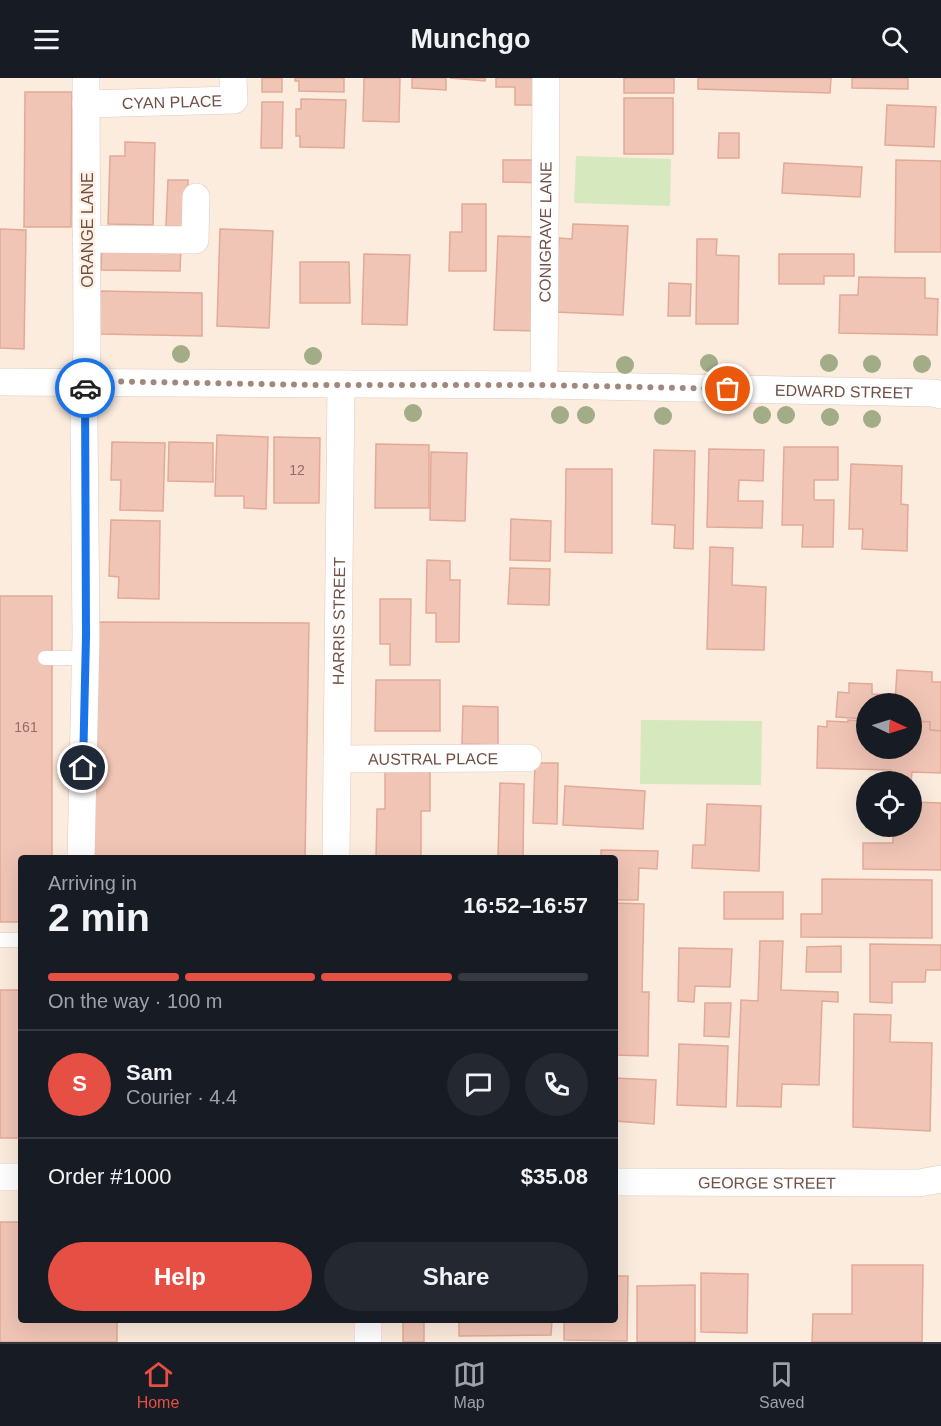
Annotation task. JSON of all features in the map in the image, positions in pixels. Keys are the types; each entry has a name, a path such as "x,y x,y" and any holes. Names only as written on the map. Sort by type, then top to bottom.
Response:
{"street":[{"name":"CYAN PLACE","path":"86,91 234,100 233,78"},
{"name":"CONIGRAVE LANE","path":"544,385 546,78"},
{"name":"ORANGE LANE","path":"81,855 85,658 86,91"},
{"path":"86,239 195,240 196,197"},
{"name":"EDWARD STREET","path":"0,382 544,385 939,393"},
{"name":"HARRIS STREET","path":"336,855 341,385"},
{"name":"AUSTRAL PLACE","path":"337,759 528,759"},
{"path":"0,1177 18,1177"},
{"name":"GEORGE STREET","path":"618,1182 933,1185"},
{"path":"368,1323 368,1342"}],"lane":[{"path":"45,658 85,658"},
{"path":"0,940 18,940"}],"green space":[{"path":"576,156 671,159 670,206 574,203"},
{"path":"641,720 762,721 761,785 640,784"}],"building":[{"path":"262,78 282,78 282,92 262,92"},
{"path":"295,78 344,78 344,92 299,91 299,81 295,81"},
{"path":"364,78 400,78 399,122 363,121"},
{"path":"412,78 446,78 446,90 412,88"},
{"path":"450,78 485,78 485,81"},
{"path":"496,78 539,78 539,105 515,105 515,87 496,87"},
{"path":"624,78 674,78 674,93 624,93"},
{"path":"698,78 831,78 830,93 698,89"},
{"path":"852,78 908,78 908,89 852,88"},
{"path":"25,92 72,92 71,227 24,227"},
{"path":"624,98 673,98 673,154 624,154"},
{"path":"301,99 346,100 344,148 300,147 300,136 296,136 296,109 301,109"},
{"path":"262,102 283,102 282,148 261,148"},
{"path":"887,105 936,107 934,147 885,145"},
{"path":"719,133 739,133 739,158 718,158"},
{"path":"125,142 155,143 153,225 108,224 110,156 125,156"},
{"path":"503,160 544,160 544,183 503,182"},
{"path":"896,160 941,161 941,252 895,252"},
{"path":"784,163 862,167 860,197 782,193"},
{"path":"168,180 188,180 187,227 166,226"},
{"path":"462,204 486,204 486,271 449,271 450,232 462,232"},
{"path":"573,224 628,226 623,315 555,312 559,238 572,239"},
{"path":"0,229 26,230 24,349 0,348"},
{"path":"220,229 273,231 269,328 217,326"},
{"path":"498,236 539,237 536,331 494,330"},
{"path":"697,239 717,239 716,255 739,256 738,324 696,324"},
{"path":"102,244 181,245 180,271 101,270"},
{"path":"364,254 410,255 407,325 362,324"},
{"path":"779,254 854,254 854,276 824,276 824,284 779,284"},
{"path":"300,262 349,262 350,303 300,303"},
{"path":"859,277 925,278 925,298 938,299 937,335 839,333 840,295 858,295"},
{"path":"669,283 691,284 690,316 668,316"},
{"path":"100,291 202,293 202,336 100,334"},
{"path":"217,435 268,437 266,509 244,508 244,496 215,496"},
{"path":"274,437 320,438 319,503 274,503"},
{"path":"112,442 165,443 163,511 120,510 121,480 111,480"},
{"path":"169,442 213,443 213,482 168,481"},
{"path":"376,444 429,445 429,508 375,508"},
{"path":"784,447 838,447 838,480 814,480 814,500 834,500 833,547 802,547 803,525 782,525"},
{"path":"709,449 764,450 763,481 739,480 738,501 763,501 762,528 707,527"},
{"path":"654,450 695,451 693,549 674,548 675,525 652,524"},
{"path":"431,452 467,453 465,521 430,520"},
{"path":"851,464 902,466 901,504 908,505 907,551 862,549 863,529 849,529"},
{"path":"566,469 612,469 612,553 565,552"},
{"path":"511,519 551,521 550,561 510,560"},
{"path":"111,520 160,521 159,599 118,598 119,577 109,576"},
{"path":"710,547 733,548 732,585 766,587 764,650 707,649"},
{"path":"427,560 450,561 450,580 460,580 459,642 436,642 436,613 426,613"},
{"path":"510,568 550,569 549,605 508,604"},
{"path":"0,596 52,596 52,855 18,855 18,922 0,922"},
{"path":"380,599 411,599 410,665 390,665 390,644 380,644"},
{"path":"94,622 309,623 305,855 91,855"},
{"path":"897,670 932,672 932,682 941,682 941,731 930,730 930,722 922,722 922,693 896,693"},
{"path":"376,680 440,680 440,731 375,731"},
{"path":"849,683 872,684 872,693 856,693 856,718 836,717 838,692 849,693"},
{"path":"463,706 498,707 498,745 462,744"},
{"path":"848,720 856,720 856,759 922,759 922,722 930,722 930,730 941,731 941,773 817,768 818,726 827,727 827,721 848,722"},
{"path":"535,763 558,763 557,824 533,823"},
{"path":"385,769 430,770 430,811 421,811 421,855 376,855 377,809 385,809"},
{"path":"500,783 524,784 523,855 498,855"},
{"path":"565,786 645,791 643,829 563,825"},
{"path":"922,802 941,803 941,870 863,869 863,843 893,843 893,837 922,837"},
{"path":"707,804 761,806 759,871 692,868 693,845 705,845"},
{"path":"601,850 658,851 657,869 639,868 638,900 618,900 618,855 601,855"},
{"path":"822,879 932,880 932,938 801,937 801,914 822,914"},
{"path":"724,892 783,892 783,919 724,919"},
{"path":"618,903 644,904 642,992 649,992 648,1056 618,1055"},
{"path":"760,941 783,941 781,990 838,992 838,1002 822,1001 819,1085 782,1084 781,1107 737,1106 741,1000 758,1001"},
{"path":"870,944 941,945 941,970 926,970 925,982 892,982 892,1003 870,1002"},
{"path":"841,946 841,972 806,972 807,947"},
{"path":"679,948 732,949 730,987 695,986 694,1002 678,1001"},
{"path":"0,990 18,990 18,1138 0,1138"},
{"path":"705,1003 731,1003 729,1037 704,1036"},
{"path":"854,1014 891,1015 890,1042 932,1043 930,1131 853,1127"},
{"path":"679,1044 728,1046 726,1107 677,1105"},
{"path":"618,1078 656,1080 654,1124 618,1121"},
{"path":"0,1222 18,1222 18,1323 117,1323 117,1342 0,1342"},
{"path":"852,1265 923,1265 922,1342 812,1342 813,1314 852,1314"},
{"path":"701,1273 748,1274 747,1333 701,1332"},
{"path":"618,1276 628,1276 627,1341 564,1340 564,1323 618,1323"},
{"path":"695,1285 695,1342 637,1342 637,1286"},
{"path":"403,1323 424,1323 424,1342 403,1342"},
{"path":"459,1323 552,1323 551,1335 459,1336"}],"way so far":[{"path":"85,388 85,381 728,389"}],"route":[{"path":"83,768 86,636 85,388"}]}
